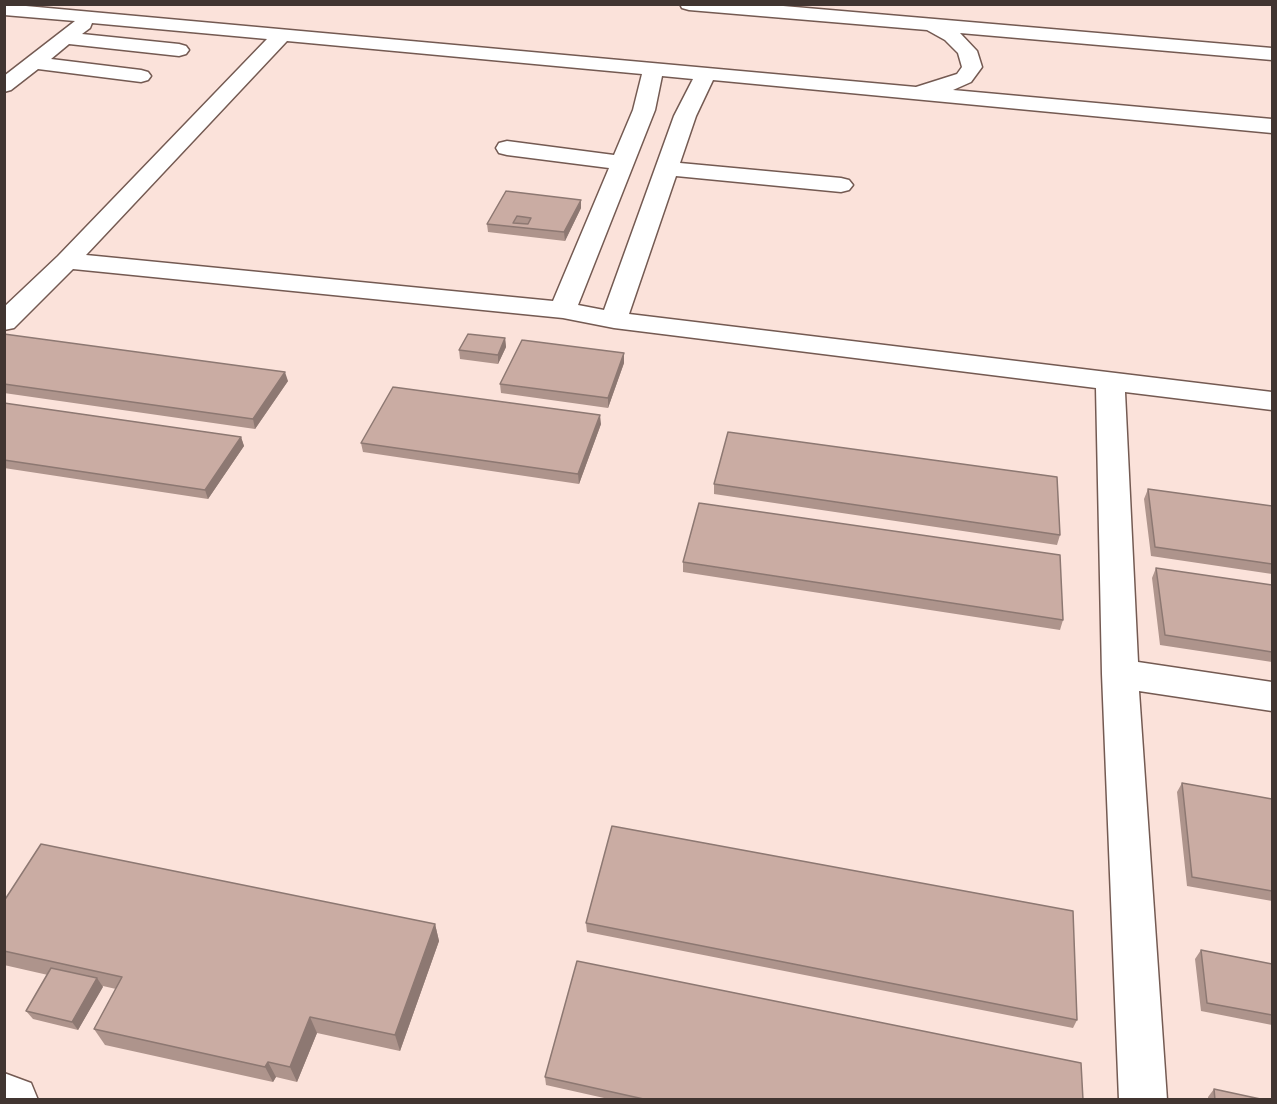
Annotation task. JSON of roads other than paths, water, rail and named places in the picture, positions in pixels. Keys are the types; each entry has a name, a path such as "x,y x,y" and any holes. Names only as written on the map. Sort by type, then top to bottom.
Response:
{"street":[{"path":"689,4 1272,54"},
{"path":"4,9 58,10 91,17 1272,126"},
{"path":"4,86 91,17"},
{"path":"911,93 955,82 964,78 972,66 967,51 952,36 929,24"},
{"path":"4,322 68,261 282,35"},
{"path":"65,38 179,50"},
{"path":"34,63 141,76"},
{"path":"563,310 644,110 653,70"},
{"path":"614,320 685,116 705,75"},
{"path":"507,148 622,164 841,185"},
{"path":"68,261 563,310 614,320 1272,401"},
{"path":"1110,381 1120,674 1143,1100"},
{"path":"1120,674 1272,696"},
{"path":"4,1097 14,1100"}]}
